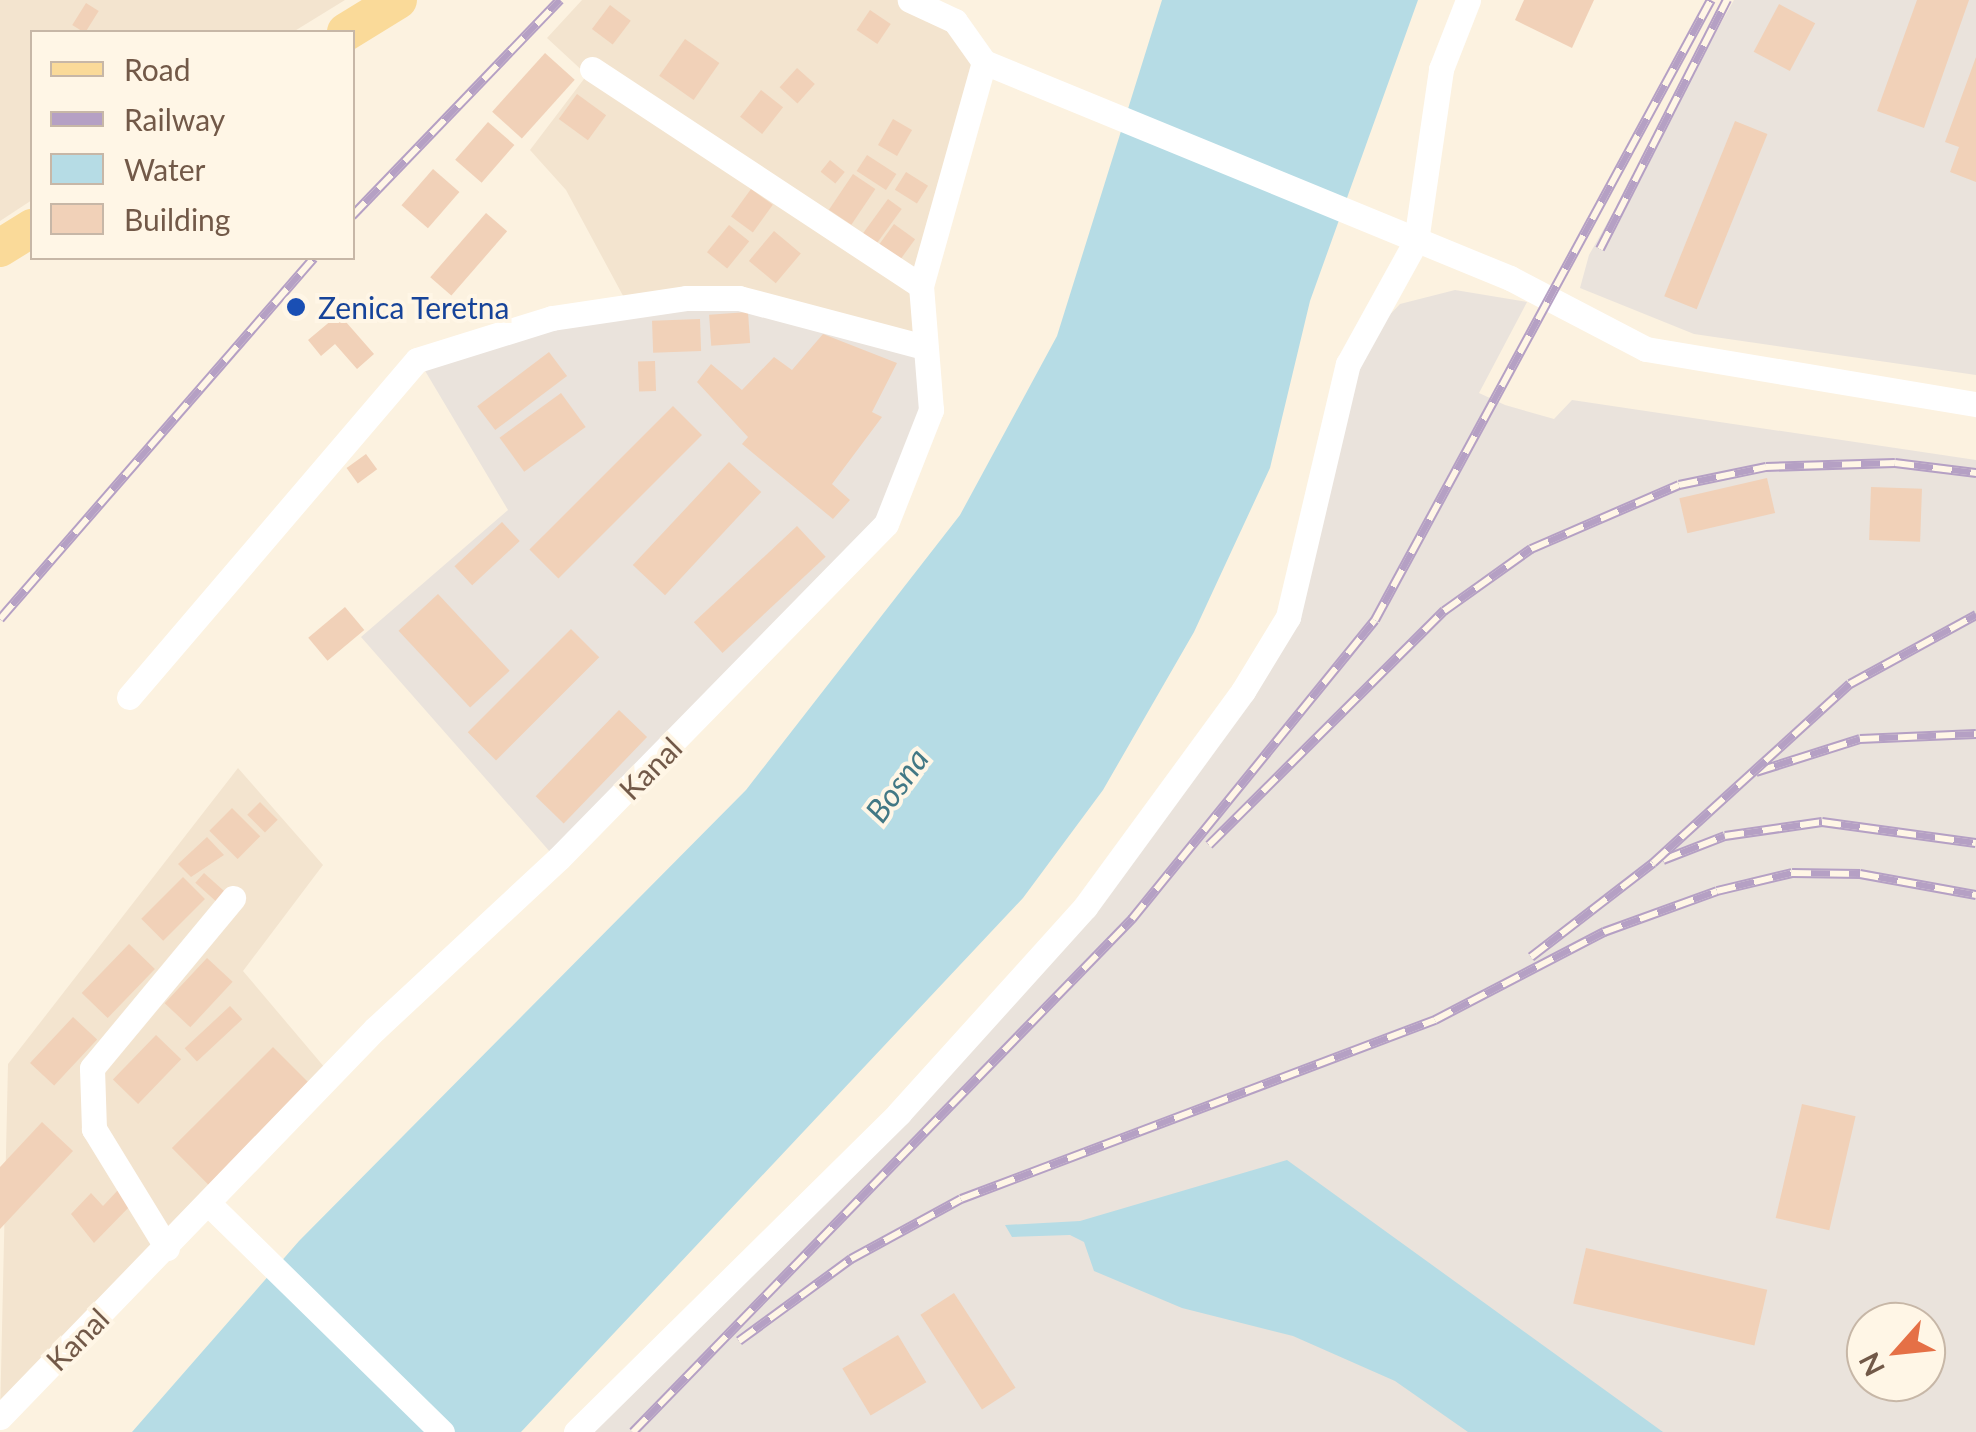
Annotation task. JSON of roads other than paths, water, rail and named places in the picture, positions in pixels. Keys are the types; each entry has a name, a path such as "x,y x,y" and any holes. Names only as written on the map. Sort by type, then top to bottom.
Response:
{"main road":[{"path":"349,30 398,0"},
{"path":"0,248 30,229"}],"street":[{"path":"910,0 955,21 984,62 1416,241 1646,349 1976,404"},
{"path":"576,1432 899,1113 1074,920 1244,691 1288,617 1348,364 1416,241 1440,70 1468,0"},
{"name":"Kanal","path":"0,1418 886,524 931,410 921,286 984,62"},
{"path":"592,69 921,286"},
{"path":"129,697 417,360 552,318 686,298 739,298 924,347"},
{"path":"167,1248 94,1129 92,1068 232,898"},
{"path":"209,1204 442,1432"}],"water":[{"name":"Bosna","path":"1162,0 1418,0 1310,301 1270,468 1194,632 1103,790 1023,898 521,1432 132,1432 299,1241 746,790 960,515 1057,336"},
{"path":"1287,1160 1663,1432 1468,1432 1395,1381 1293,1336 1182,1308 1094,1271 1084,1242 1070,1235 1012,1237 1005,1225 1080,1221"}],"railway":[{"path":"355,213 560,0"},
{"path":"633,1432 1132,919 1375,620 1711,0"},
{"path":"1600,249 1727,0"},
{"path":"0,619 312,260"},
{"path":"1209,845 1444,611 1531,549 1679,485 1766,467 1895,463 1976,473"},
{"path":"1531,957 1653,863 1850,684 1976,615"},
{"path":"1756,772 1860,739 1976,734"},
{"path":"1663,860 1725,836 1822,822 1976,843"},
{"path":"739,1341 851,1259 961,1199 1435,1020 1604,932 1717,891 1792,873 1860,874 1976,895"}],"place":[{"name":"Zenica Teretna","path":"296,307"}]}
